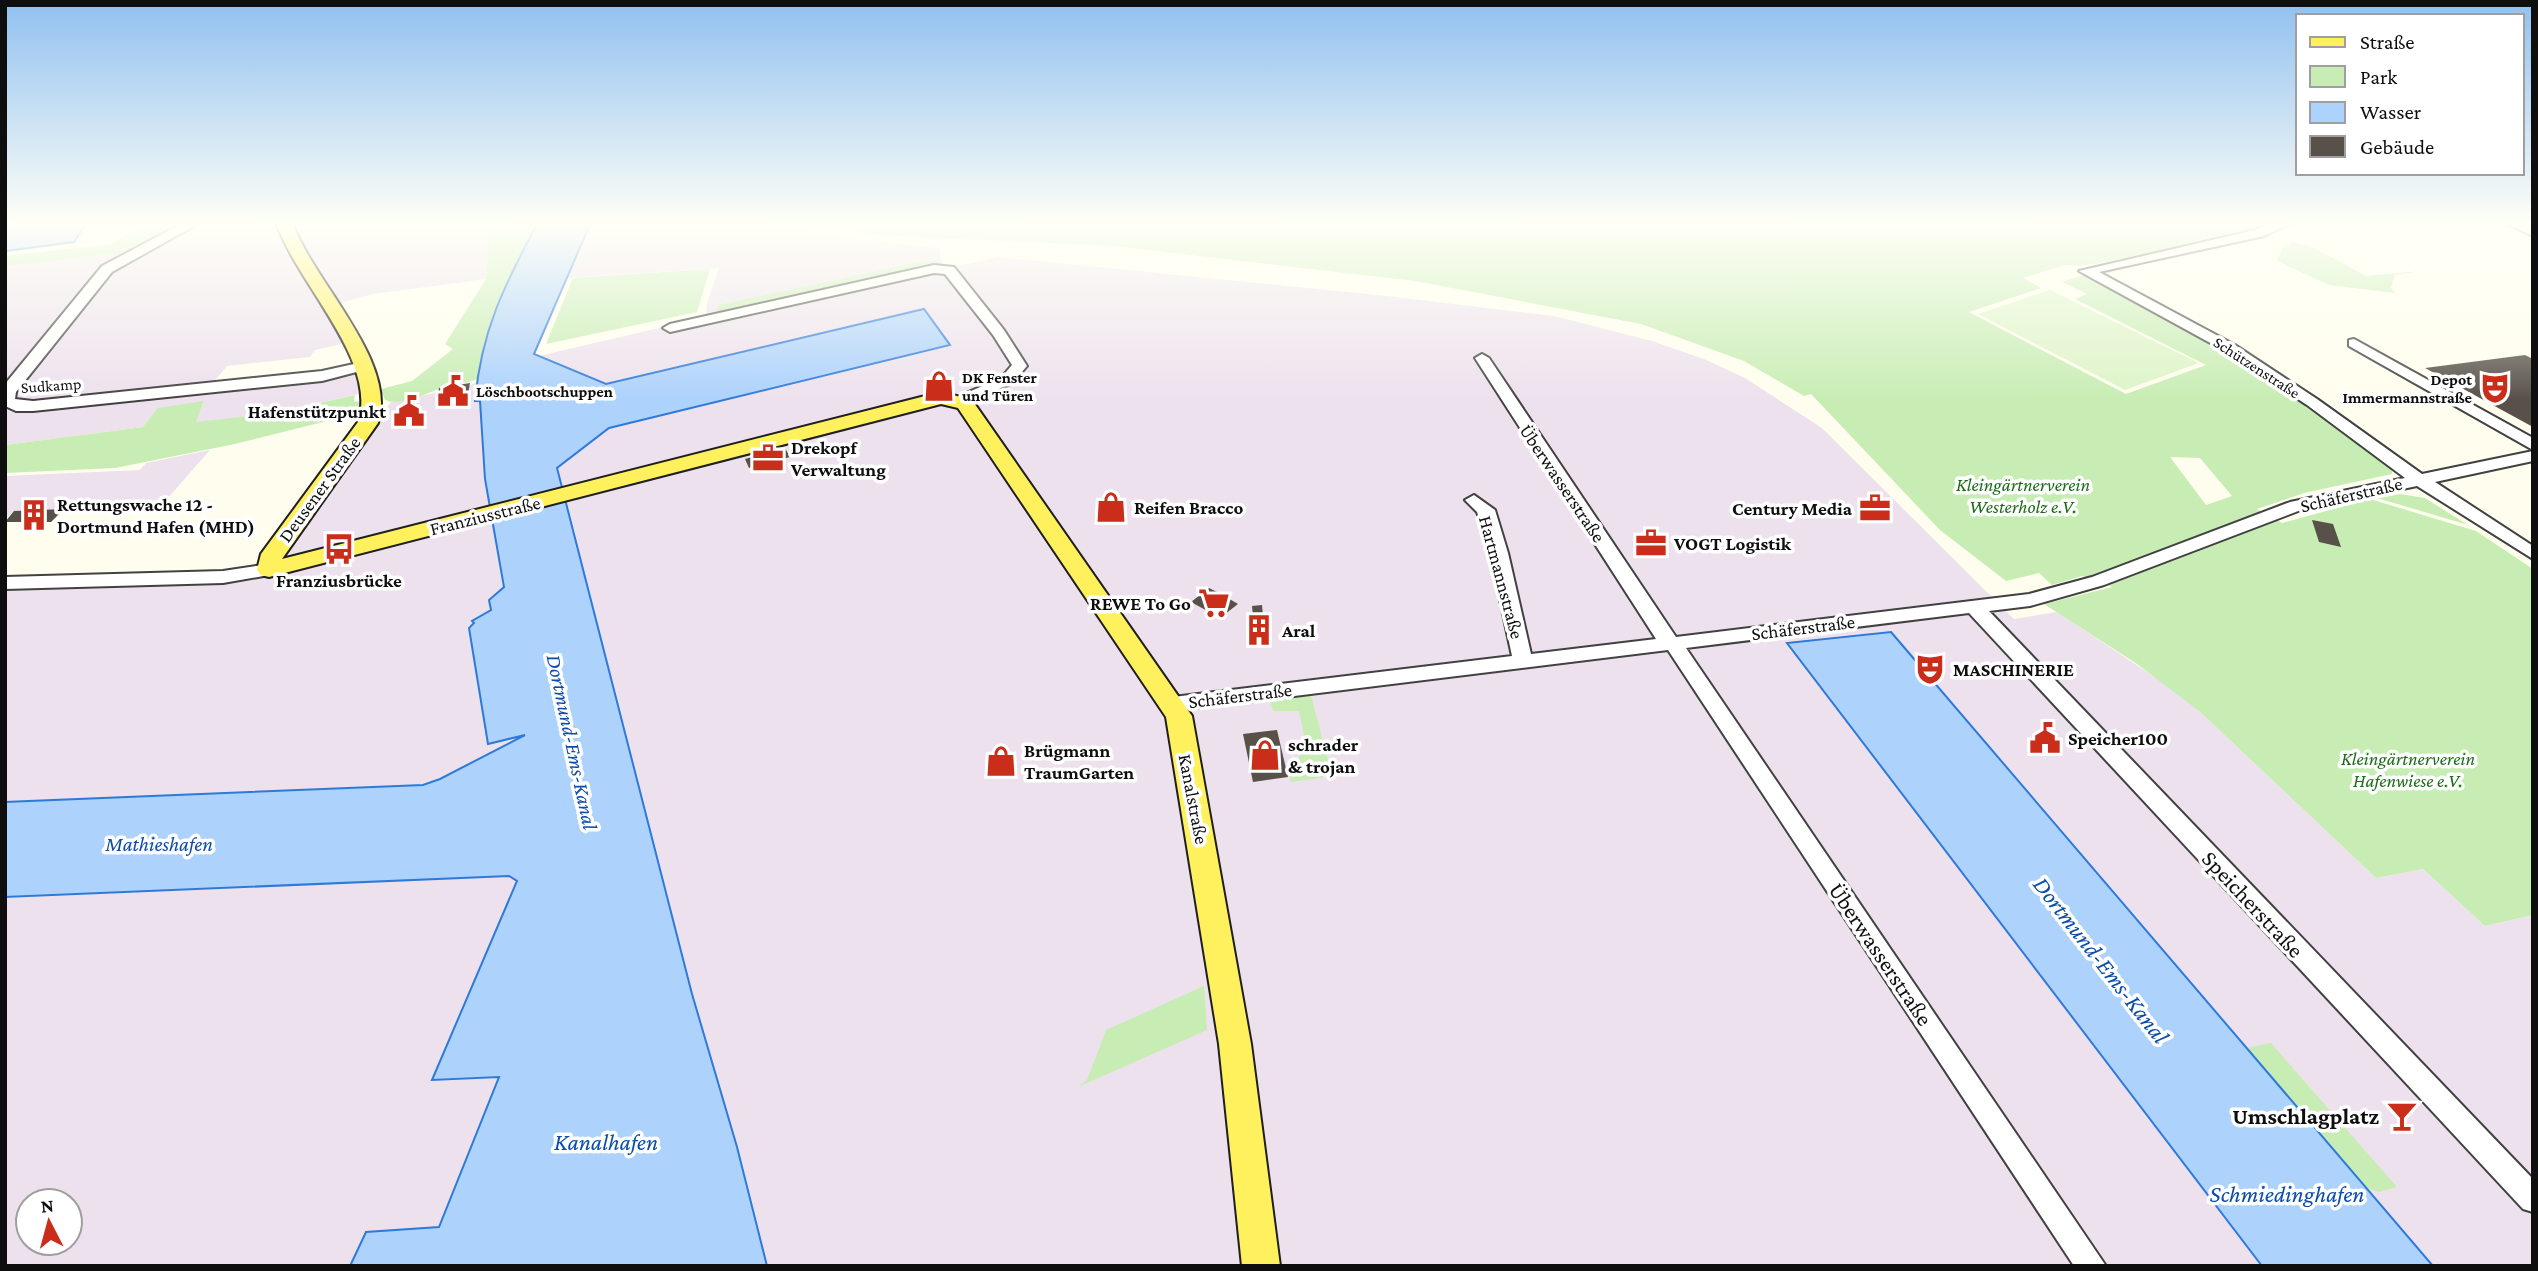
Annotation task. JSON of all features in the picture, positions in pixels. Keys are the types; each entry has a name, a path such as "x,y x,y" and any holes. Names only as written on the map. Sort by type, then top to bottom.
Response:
{"main road":[{"name":"Deusener Straße","path":"268,570 272,554 373,413 375,404 347,327 314,281"},
{"name":"Franziusstraße","path":"268,570 941,398 958,400"},
{"name":"Kanalstraße","path":"958,400 965,404 1179,716 1235,1044 1261,1266"}],"street":[{"name":"Sudkamp","path":"98,281 8,391 7,401 16,406 33,406 322,376 363,366"},
{"path":"670,328 879,281"},
{"path":"958,281 999,333 1020,366 1006,381 958,400"},
{"name":"Schützenstraße","path":"2105,281 2230,348 2333,417 2417,479 2420,486 2429,493 2524,541 2533,554"},
{"path":"2354,343 2533,445"},
{"name":"Überwasserstraße","path":"1482,358 2091,1266"},
{"path":"2417,479 2533,456"},
{"name":"Schäferstraße","path":"1173,704 1522,659 2030,600 2066,591 2142,565 2278,512 2417,479"},
{"name":"Hartmannstraße","path":"1474,500 1486,510 1486,518 1499,554 1522,659"},
{"name":"Franziusstraße","path":"5,583 223,577 268,570"},
{"name":"Speicherstraße","path":"1974,607 2533,1199"}],"shaded area":[{"path":"5,281 469,281 373,294 344,302 330,309 350,342 315,350 310,357 227,366 212,384 324,373 358,365 367,392 275,413 195,423 204,402 143,427 5,445"},
{"path":"714,281 1241,281 1554,316 1652,341 1704,359 1745,378 1822,428 2014,619 2057,612 2162,682 2199,711 2376,878 2423,869 2485,926 2533,915 2533,1266 5,1266 5,590 233,582 267,576 391,402 468,386 543,355 706,317 707,303"},
{"path":"210,450 161,506 14,511 5,519 5,476 140,470 146,463"}],"green space":[{"path":"485,281 507,281 486,336 478,378 400,402 385,400 381,389 412,381 453,349 445,344"},
{"path":"572,281 706,281 697,312 546,344"},
{"path":"829,281 872,281 721,314 717,311 719,305"},
{"path":"1417,281 2029,281 2041,288 1969,312 2126,394 2206,365 2075,299 2087,294 2062,282 2096,281 2234,355 2392,469 2392,474 2304,493 2257,509 2282,523 2370,499 2476,531 2533,569 2533,915 2485,926 2423,869 2376,878 2199,711 2137,664 2044,604 2112,587 2082,576 2052,585 2039,573 2006,581 1940,530 1811,394 1804,396 1744,361 1641,324","holes":["2170,457 2200,458 2232,496 2206,505"]},
{"path":"2321,281 2393,281 2391,288 2395,293 2329,285"},
{"path":"2050,290 2199,363 2125,390 1978,314"},
{"path":"355,395 354,402 361,401 363,412 235,444 115,468 5,473 5,445 143,427 158,408 204,401 196,422 275,413"},
{"path":"2400,494 2425,498 2468,525 2377,498"},
{"path":"1311,695 1332,776 1291,782 1289,774 1306,746 1299,711 1273,711 1270,700"},
{"path":"1204,986 1207,1030 1078,1087 1087,1080 1106,1030"},
{"path":"2271,1043 2397,1187 2379,1192 2366,1188 2246,1048"}],"water":[{"name":"Kanalhafen","path":"509,281 565,281 534,354 606,384 924,309 950,345 609,428 557,468 692,994 737,1147 767,1266 350,1266 366,1232 439,1227 499,1077 432,1080 517,881 509,876 5,897 5,802 423,785 525,735 488,744 469,628 474,623 472,621 491,610 489,600 504,587 485,479 480,401 475,401 483,352 496,309"},
{"name":"Schmiedinghafen","path":"1891,632 2433,1266 2262,1266 1787,643"}],"building":[{"name":"Depot Immermannstraße","path":"2525,355 2533,359 2533,427 2425,368"},
{"name":"Löschbootschuppen","path":"470,383 468,394 437,399 439,388"},
{"name":"Drekopf Verwaltung","path":"785,448 790,457 749,468 745,459"},
{"name":"Rettungswache 12 - Dortmund Hafen (MHD)","path":"64,509 51,522 5,522 14,511"},
{"path":"2312,520 2333,524 2341,547 2319,542"},
{"name":"REWE To Go","path":"1209,588 1238,604 1220,618 1191,602"},
{"path":"1262,605 1265,637 1255,637 1252,606"},
{"name":"schrader & trojan","path":"1277,730 1288,777 1253,782 1243,734"}],"place":[{"name":"DK Fenster und Türen","path":"939,386"},
{"name":"Depot Immermannstraße","path":"2495,388"},
{"name":"Löschbootschuppen","path":"453,391"},
{"name":"Hafenstützpunkt","path":"409,411"},
{"name":"Drekopf Verwaltung","path":"768,458"},
{"name":"Reifen Bracco","path":"1111,507"},
{"name":"Century Media","path":"1875,508"},
{"name":"Rettungswache 12 - Dortmund Hafen (MHD)","path":"34,515"},
{"name":"VOGT Logistik","path":"1651,543"},
{"name":"Franziusbrücke","path":"339,549"},
{"name":"REWE To Go","path":"1214,603"},
{"name":"Aral","path":"1259,630"},
{"name":"MASCHINERIE","path":"1930,669"},
{"name":"Speicher100","path":"2045,738"},
{"name":"schrader & trojan","path":"1265,755"},
{"name":"Brügmann TraumGarten","path":"1001,761"},
{"name":"Umschlagplatz","path":"2402,1116"}],"park label":[{"name":"Kleingärtnerverein Westerholz e.V.","path":"2023,495"},
{"name":"Kleingärtnerverein Hafenwiese e.V.","path":"2408,769"}],"water label":[{"name":"Dortmund-Ems-Kanal","path":"572,742"},
{"name":"Mathieshafen","path":"159,844"},
{"name":"Dortmund-Ems-Kanal","path":"2101,960"}]}
